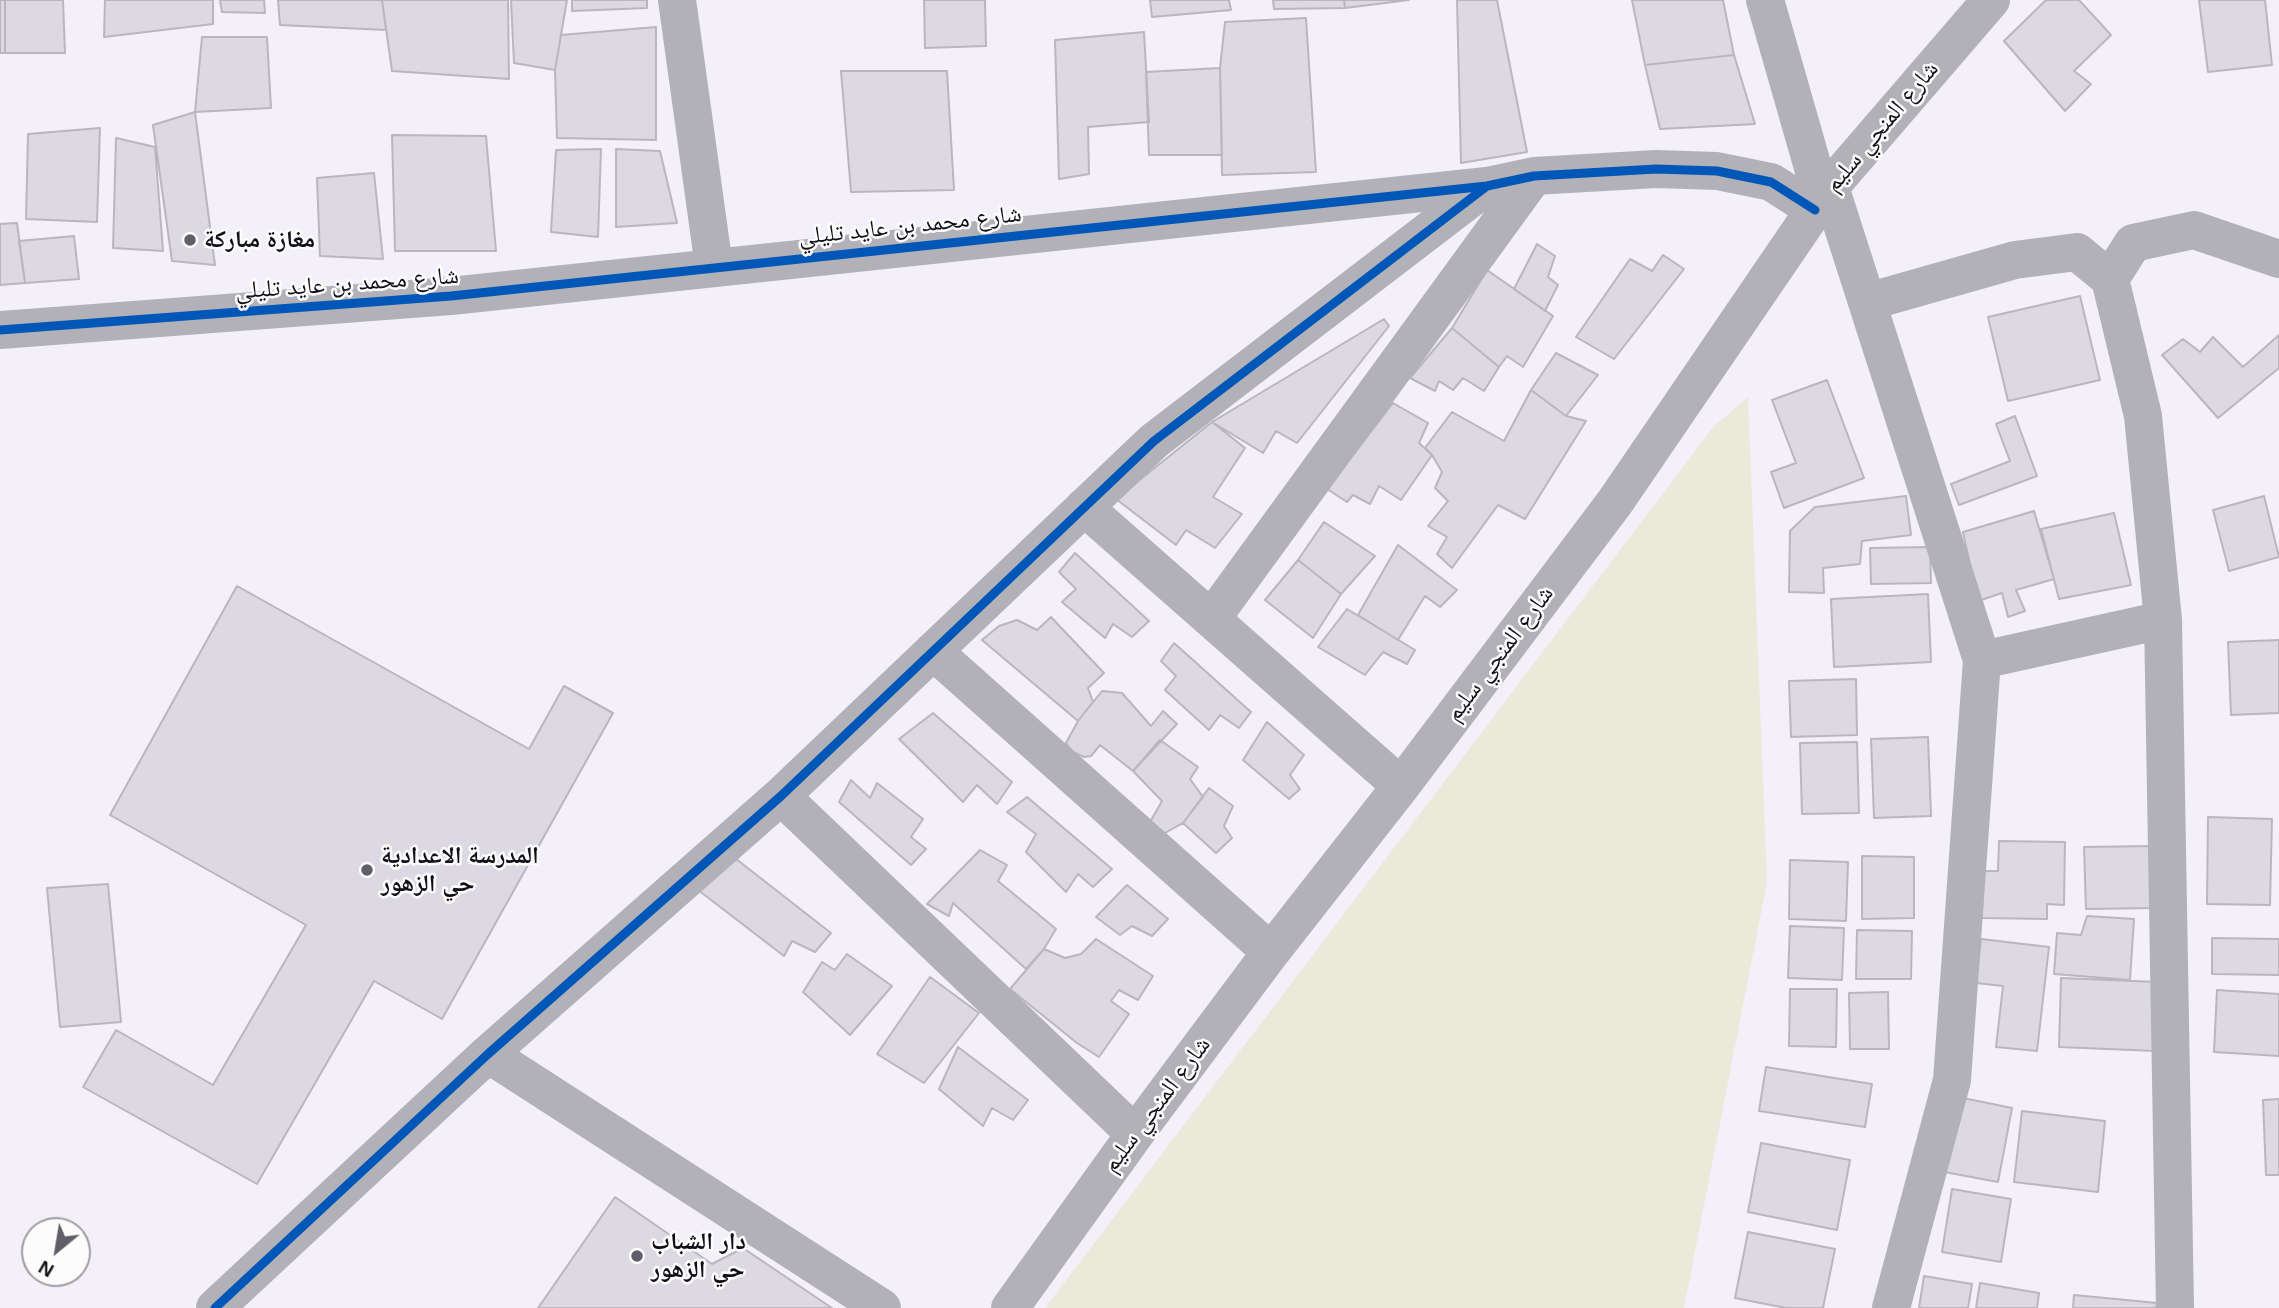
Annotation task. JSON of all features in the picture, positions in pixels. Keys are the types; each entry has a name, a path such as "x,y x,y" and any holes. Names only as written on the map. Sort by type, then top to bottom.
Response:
{"street":[{"path":"677,0 714,267"},
{"path":"1765,0 1823,199 1867,302 1982,660 1952,1080 1891,1308"},
{"name":"شارع المنجي سليم","path":"1010,1308 1271,952 1401,786 1615,502 1823,199 1991,0"},
{"name":"شارع محمد بن عايد تليلي","path":"0,330 451,296 1487,186 1534,176 1656,169 1717,171 1771,182 1823,199"},
{"path":"1212,618 1534,176"},
{"path":"215,1308 488,1054 781,796 1154,441 1487,186"},
{"path":"2110,279 2133,243 2194,230 2279,259"},
{"path":"1867,302 2015,260 2077,252 2110,279 2143,416 2163,620 2175,1308"},
{"path":"1084,508 1401,786"},
{"path":"1982,660 2163,620"},
{"path":"933,651 1271,952"},
{"path":"781,796 1135,1134"},
{"path":"488,1054 882,1308"}],"shaded area":[{"path":"1748,397 1767,882 1684,1308 1045,1308 1714,426"}],"building":[{"path":"0,0 5,0 5,53 0,53"},
{"path":"5,0 63,0 65,53 5,53"},
{"path":"105,0 213,0 213,24 104,37"},
{"path":"220,0 264,0 265,13 222,12"},
{"path":"278,0 382,0 386,30 280,25"},
{"path":"382,0 508,0 509,79 392,71"},
{"path":"511,0 567,0 555,70 514,63"},
{"path":"572,0 647,0 647,8 572,11"},
{"path":"924,0 985,0 986,46 925,48"},
{"path":"1150,0 1229,0 1231,10 1152,17"},
{"path":"1273,0 1344,0 1345,8 1274,9"},
{"path":"1344,0 1409,0 1345,8"},
{"path":"1457,0 1497,0 1527,152 1461,163"},
{"path":"1632,0 1723,0 1734,55 1645,65"},
{"path":"2046,0 2079,0 2111,35 2074,71 2091,84 2065,111 2004,41"},
{"path":"2199,0 2265,0 2272,65 2208,72"},
{"path":"1306,18 1316,172 1222,175 1220,68 1225,22"},
{"path":"656,27 656,140 557,138 555,70 561,35"},
{"path":"1144,32 1149,122 1088,127 1089,174 1059,179 1055,40"},
{"path":"202,37 267,37 271,108 195,112"},
{"path":"1734,55 1755,124 1660,129 1645,65"},
{"path":"1220,68 1222,155 1149,155 1146,72"},
{"path":"841,71 947,71 954,190 851,192"},
{"path":"195,112 215,265 172,261 153,125"},
{"path":"100,128 97,222 26,219 28,134"},
{"path":"392,135 486,136 496,251 395,251"},
{"path":"116,138 155,147 163,251 113,248"},
{"path":"601,149 598,237 551,232 556,150"},
{"path":"616,149 660,151 677,223 616,227"},
{"path":"374,173 383,259 320,256 317,178"},
{"path":"17,223 25,283 0,285 0,224"},
{"path":"74,236 79,279 25,283 19,241"},
{"path":"1537,244 1555,256 1548,277 1558,285 1545,311 1514,289"},
{"path":"1663,255 1684,269 1614,359 1576,337 1630,259 1652,271"},
{"path":"1487,270 1553,316 1523,367 1507,356 1499,367 1452,328"},
{"path":"2080,296 2100,380 2008,401 1988,317"},
{"path":"1384,319 1389,326 1297,443 1276,431 1263,453 1212,422"},
{"path":"1452,328 1499,367 1484,391 1463,378 1453,390 1439,381 1435,391 1410,378"},
{"path":"2279,335 2279,368 2218,418 2162,355 2183,339 2200,352 2213,337 2243,367"},
{"path":"1556,353 1598,375 1566,416 1531,390"},
{"path":"1827,380 1864,478 1784,508 1771,472 1796,463 1772,400"},
{"path":"1531,390 1566,416 1586,421 1525,519 1498,505 1452,568 1437,554 1447,537 1428,526 1448,501 1435,488 1442,472 1425,448 1452,412 1504,441"},
{"path":"1393,403 1428,423 1419,443 1432,455 1401,500 1379,486 1370,504 1353,495 1347,502 1327,489"},
{"path":"2015,416 2037,476 1959,505 1951,484 2010,461 1996,424"},
{"path":"1212,422 1245,448 1213,497 1242,514 1215,548 1186,530 1176,545 1116,499"},
{"path":"1906,496 1911,535 1862,541 1860,564 1823,568 1824,593 1789,592 1790,531 1815,507"},
{"path":"2264,496 2279,557 2229,571 2213,510"},
{"path":"2034,511 2054,579 2016,590 2025,611 2008,617 2002,593 1978,601 1963,532"},
{"path":"2114,513 2131,585 2059,599 2041,529"},
{"path":"1324,522 1375,556 1341,594 1298,560"},
{"path":"1398,545 1457,590 1440,607 1425,596 1398,640 1358,615"},
{"path":"1930,547 1931,583 1871,584 1870,548"},
{"path":"1075,553 1149,621 1132,637 1113,624 1105,638 1062,602 1076,589 1059,572"},
{"path":"1298,560 1341,594 1313,638 1265,600"},
{"name":"المدرسة الاعدادية حي الزهور","path":"237,586 529,749 564,686 613,713 442,1019 374,981 257,1184 83,1087 116,1030 213,1085 306,925 110,815"},
{"path":"1928,594 1931,662 1834,667 1831,599"},
{"path":"1347,609 1415,650 1407,664 1383,652 1365,675 1318,647"},
{"path":"1051,617 1104,673 1088,688 1093,702 1078,721 982,640 999,626 1017,620 1037,630"},
{"path":"2279,640 2279,713 2231,715 2228,642"},
{"path":"1174,643 1251,712 1239,728 1220,715 1209,730 1165,690 1176,676 1161,661"},
{"path":"1856,679 1857,735 1791,737 1789,681"},
{"path":"1102,691 1122,693 1151,726 1163,711 1177,724 1133,771 1100,745 1091,756 1084,757 1073,752 1066,743 1078,721"},
{"path":"933,713 1012,782 997,804 977,785 963,802 899,739"},
{"path":"1267,722 1304,755 1290,775 1300,789 1289,799 1243,760"},
{"path":"1928,737 1931,816 1874,818 1871,739"},
{"path":"1160,740 1198,767 1190,779 1203,797 1183,823 1165,833 1150,822 1162,801 1133,771"},
{"path":"1857,742 1859,813 1802,814 1800,743"},
{"path":"851,780 870,798 877,783 923,819 911,837 926,849 911,865 839,802"},
{"path":"1209,788 1233,806 1224,826 1232,838 1216,853 1183,823"},
{"path":"1027,797 1112,869 1093,887 1078,874 1066,892 1026,852 1036,834 1007,812"},
{"path":"2208,817 2272,819 2270,905 2207,904"},
{"path":"1999,841 2065,842 2064,905 2047,904 2047,919 1982,918 1983,871 1998,871"},
{"path":"2154,846 2156,908 2086,909 2084,847"},
{"path":"980,850 1007,865 998,881 1056,929 1044,949 1026,969 953,903 949,916 927,904"},
{"path":"731,855 831,933 815,952 792,941 784,956 698,890"},
{"path":"1862,856 1914,857 1914,918 1862,919"},
{"path":"1790,860 1848,862 1846,921 1789,919"},
{"path":"108,884 121,1022 60,1027 47,888"},
{"path":"1127,885 1168,919 1152,936 1132,926 1120,935 1096,917"},
{"path":"2087,916 2134,919 2130,980 2054,974 2057,933 2081,935"},
{"path":"1790,926 1844,928 1842,980 1788,978"},
{"path":"1857,930 1912,931 1911,979 1856,979"},
{"path":"2212,938 2279,939 2279,975 2212,974"},
{"path":"1096,939 1153,976 1138,1000 1119,990 1111,1001 1129,1014 1099,1057 1077,1043 1010,989 1044,949 1065,958 1081,954"},
{"path":"1981,939 2049,947 2037,1051 1996,1047 2003,986 1976,983"},
{"path":"847,954 892,986 850,1035 803,992 822,962 835,970"},
{"path":"930,977 979,1013 924,1083 877,1054"},
{"path":"2061,978 2158,982 2156,1051 2059,1047"},
{"path":"1790,989 1837,989 1836,1047 1789,1046"},
{"path":"2217,990 2279,994 2279,1056 2214,1052"},
{"path":"1888,992 1889,1049 1850,1049 1849,993"},
{"path":"958,1047 1028,1100 1013,1120 992,1108 983,1126 939,1089"},
{"path":"1766,1067 1872,1084 1865,1127 1759,1111"},
{"path":"1953,1096 2012,1108 1998,1182 1939,1171"},
{"path":"2279,1099 2279,1175 2266,1175 2263,1100"},
{"path":"2022,1111 2105,1121 2098,1192 2014,1182"},
{"path":"1761,1143 1850,1160 1837,1230 1748,1212"},
{"path":"1952,1189 2011,1199 2001,1262 1942,1252"},
{"name":"دار الشباب حي الزهور","path":"615,1197 712,1264 743,1248 832,1308 538,1308"},
{"path":"1748,1232 1835,1249 1823,1308 1786,1308 1735,1298"},
{"path":"1924,1276 1972,1284 1968,1308 1919,1308"},
{"path":"1980,1283 2039,1293 2037,1308 1976,1308"},
{"path":"2074,1295 2157,1303 2156,1308 2073,1308"}],"cycle path":[{"path":"0,330 451,296 1487,186 1534,176 1656,169 1717,171 1771,182 1815,210"},
{"path":"215,1308 488,1054 781,796 1154,441 1487,186"}],"place":[{"name":"مغازة مباركة","path":"190,240"},
{"name":"المدرسة الاعدادية حي الزهور","path":"367,870"},
{"name":"دار الشباب حي الزهور","path":"637,1256"}]}
